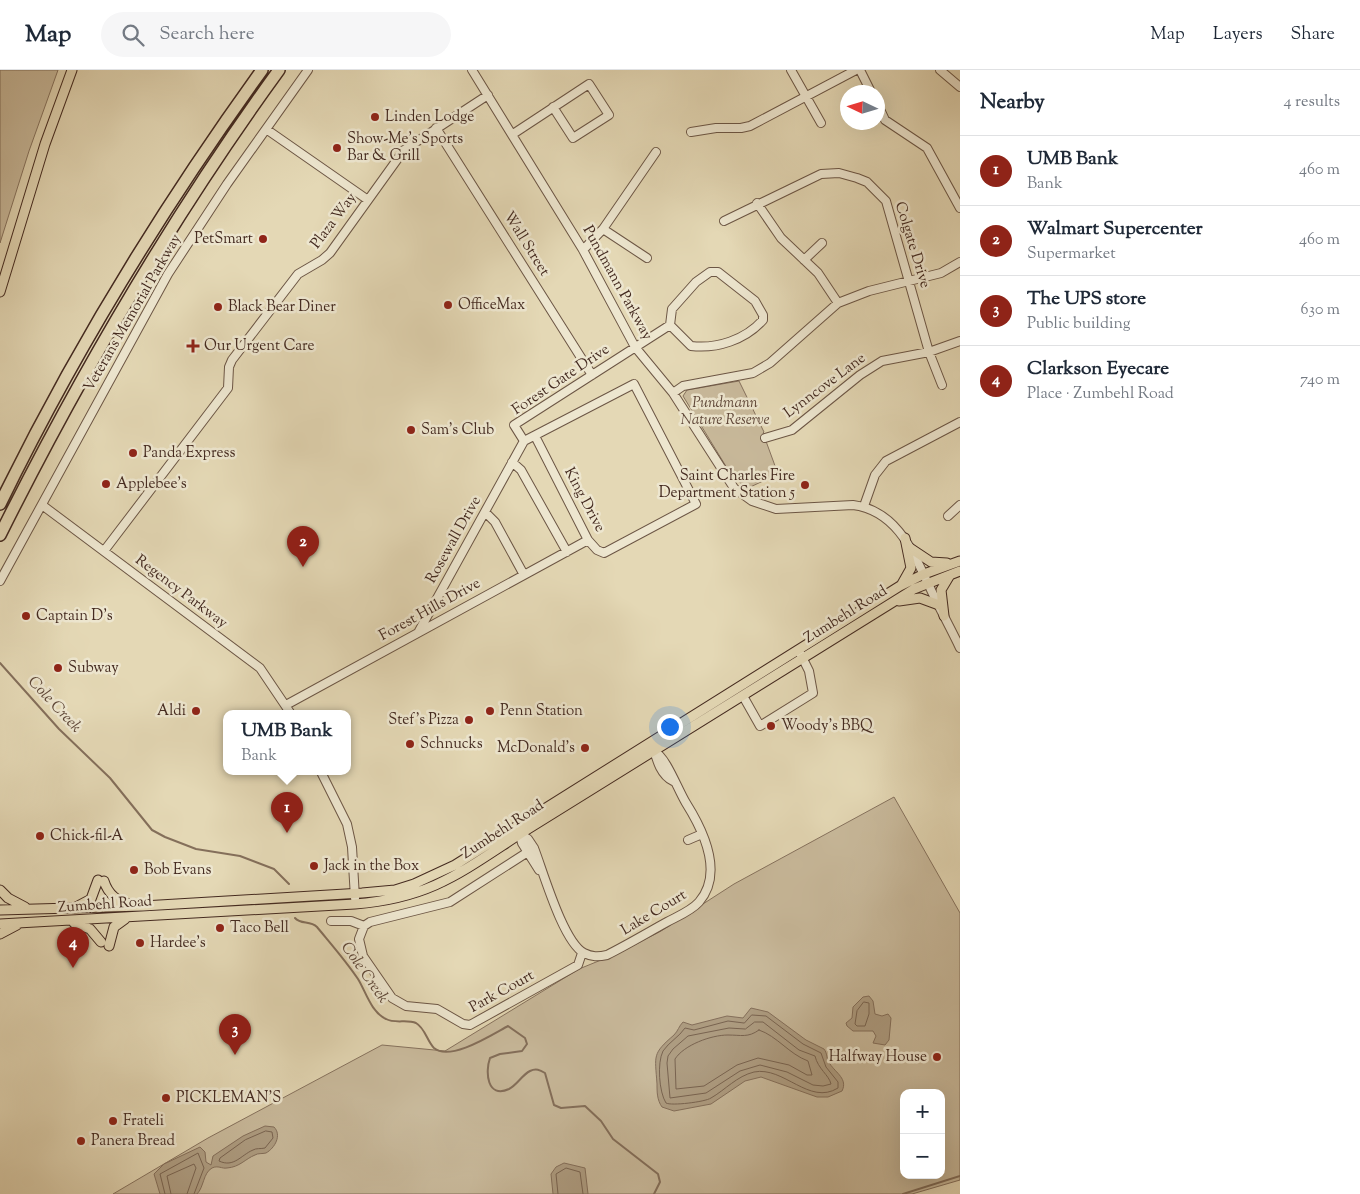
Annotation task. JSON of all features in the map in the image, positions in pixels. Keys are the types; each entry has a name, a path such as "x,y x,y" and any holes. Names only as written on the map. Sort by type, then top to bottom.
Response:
{"highway":[{"path":"0,504 55,397 123,279 196,163 262,70"},
{"path":"0,535 49,438 123,307 202,180 279,70"}],"main road":[{"path":"0,292 45,144 72,70"},
{"path":"900,586 912,568 905,538"},
{"path":"910,548 931,562 959,565"},
{"name":"Zumbehl Road","path":"0,910 259,904 355,904 400,898 435,886 461,873 518,830 650,743 894,602 926,578 950,574 959,565"},
{"name":"Zumbehl Road","path":"0,924 130,917 395,890 432,877 655,752 743,696 900,586 959,565"},
{"path":"944,616 941,590 950,574"},
{"path":"894,602 920,598 939,605"},
{"path":"74,908 91,899 101,881 116,899 143,906"},
{"path":"0,890 8,898 28,909"},
{"path":"70,921 90,929 105,944 114,927 130,917"},
{"path":"0,934 21,923"}],"street":[{"name":"Veterans Memorial Parkway","path":"0,581 168,274 308,70"},
{"name":"Pundmann Parkway","path":"472,70 584,250 635,347 673,393 728,481 742,495 763,506 787,510 842,504 864,506 883,516 905,538 960,648"},
{"path":"791,70 821,123"},
{"path":"690,132 716,128 745,127 856,70"},
{"path":"860,70 868,85"},
{"path":"940,70 960,87"},
{"path":"513,134 553,107 589,84 609,116 573,138 553,107"},
{"name":"Plaza Way","path":"104,551 228,388 229,367 232,360 298,274 326,257 404,150 488,95"},
{"path":"885,120 927,148 960,208"},
{"name":"Wall Street","path":"436,128 592,375"},
{"path":"266,129 368,200"},
{"path":"584,250 603,229 656,152"},
{"name":"Colgate Drive","path":"724,221 757,203 821,174 839,173 868,182 886,201 929,352 942,384"},
{"path":"757,203 782,238 818,273 838,303"},
{"path":"603,229 647,258"},
{"path":"804,260 822,244"},
{"path":"673,393 683,386 737,377 770,364 838,303 869,291 941,273 960,262"},
{"path":"710,272 718,272 755,301 763,315 762,320 750,332 732,342 712,346 691,346 670,325 672,309 696,282 710,272"},
{"name":"Forest Gate Drive","path":"524,441 514,425 670,325"},
{"name":"Lynncove Lane","path":"765,438 792,430 860,375 882,361 929,352 960,341"},
{"name":"King Drive","path":"634,384 696,504 604,553 597,550 588,540 535,436 634,384"},
{"path":"864,506 875,476 886,461 960,422"},
{"path":"524,441 535,436"},
{"name":"Rosewall Drive","path":"419,631 524,441"},
{"path":"512,462 520,470 567,552"},
{"name":"Regency Parkway","path":"42,505 260,668 289,710"},
{"path":"948,516 960,506"},
{"path":"485,512 495,522 524,575"},
{"name":"Forest Hills Drive","path":"286,705 588,540"},
{"path":"743,696 760,726 813,693 809,671 800,655"},
{"name":"Lake Court","path":"582,953 597,958 606,956 686,912 698,903 711,879 708,851 702,834 673,781 661,770 650,743"},
{"path":"322,775 347,824 352,846 355,904"},
{"path":"518,830 528,839 563,925 582,953"},
{"path":"688,840 702,834"},
{"path":"331,922 352,921 364,926 370,922 430,909 450,902 531,850"},
{"name":"Park Court","path":"364,926 358,939 363,956 392,998 406,1006 437,1009 464,1024 470,1025 578,965 582,953"}],"green space":[{"path":"0,70 58,70 29,151 0,243"},
{"name":"Pundmann Nature Reserve","path":"739,381 764,432 778,474 746,489 727,468 683,396 687,390"},
{"path":"894,797 960,913 960,1180 912,1194 113,1194 208,1138 382,1045 445,1051 579,969 623,951 661,931 734,884"}],"water":[{"path":"869,996 873,1001 875,1014 882,1016 888,1014 891,1018 889,1040 885,1045 873,1043 876,1036 873,1031 853,1031 846,1023 852,1018 853,1007 863,997"},
{"path":"751,1008 768,1012 806,1040 824,1049 829,1062 844,1083 842,1091 828,1097 817,1097 761,1077 745,1081 711,1104 674,1111 662,1107 657,1093 656,1056 658,1051 683,1022 692,1025 727,1016 743,1018"},
{"path":"265,1126 274,1127 277,1134 275,1145 266,1153 256,1154 239,1165 232,1167 212,1168 207,1173 197,1194 160,1194 154,1174 164,1164 200,1147 205,1152 206,1162 211,1165 213,1156 243,1136"},
{"path":"564,1163 585,1168 588,1194 553,1194 551,1174 556,1167"}],"waterway":[{"name":"Cole Creek","path":"0,663 59,729 110,778 152,830 196,849 240,856 274,869 289,884"},
{"name":"Cole Creek","path":"295,918 317,927 358,979 376,1012 386,1019 416,1023 422,1028 434,1048 450,1052 471,1045 508,1026 525,1038 527,1044 522,1051 500,1054 490,1058 488,1077 492,1087 502,1091 512,1087 530,1071 538,1070 545,1073 554,1105 561,1108 585,1106 601,1121 613,1139 658,1174 660,1182 654,1194"},
{"name":"Cole Creek","path":"903,1194 960,1176"}],"place":[{"name":"Linden Lodge","path":"375,117"},
{"name":"Show-Me's Sports Bar & Grill","path":"337,148"},
{"name":"PetSmart","path":"263,239"},
{"name":"OfficeMax","path":"448,305"},
{"name":"Black Bear Diner","path":"218,307"},
{"name":"Our Urgent Care","path":"193,346"},
{"name":"Sam's Club","path":"411,430"},
{"name":"Panda Express","path":"133,453"},
{"name":"Applebee's","path":"106,484"},
{"name":"Saint Charles Fire Department Station 5","path":"805,485"},
{"name":"Walmart Supercenter","path":"303,567"},
{"name":"Captain D's","path":"26,616"},
{"name":"Subway","path":"58,668"},
{"name":"Aldi","path":"196,711"},
{"name":"Penn Station","path":"490,711"},
{"name":"Stef's Pizza","path":"469,720"},
{"name":"Woody's BBQ","path":"771,726"},
{"name":"Schnucks","path":"410,744"},
{"name":"McDonald's","path":"585,748"},
{"name":"UMB Bank","path":"287,833"},
{"name":"Chick-fil-A","path":"40,836"},
{"name":"Jack in the Box","path":"314,866"},
{"name":"Bob Evans","path":"134,870"},
{"name":"Taco Bell","path":"220,928"},
{"name":"Hardee's","path":"140,943"},
{"name":"Clarkson Eyecare","path":"73,968"},
{"name":"The UPS store","path":"235,1055"},
{"name":"Halfway House","path":"937,1057"},
{"name":"PICKLEMAN'S","path":"166,1098"},
{"name":"Frateli","path":"113,1121"},
{"name":"Panera Bread","path":"81,1141"}]}
